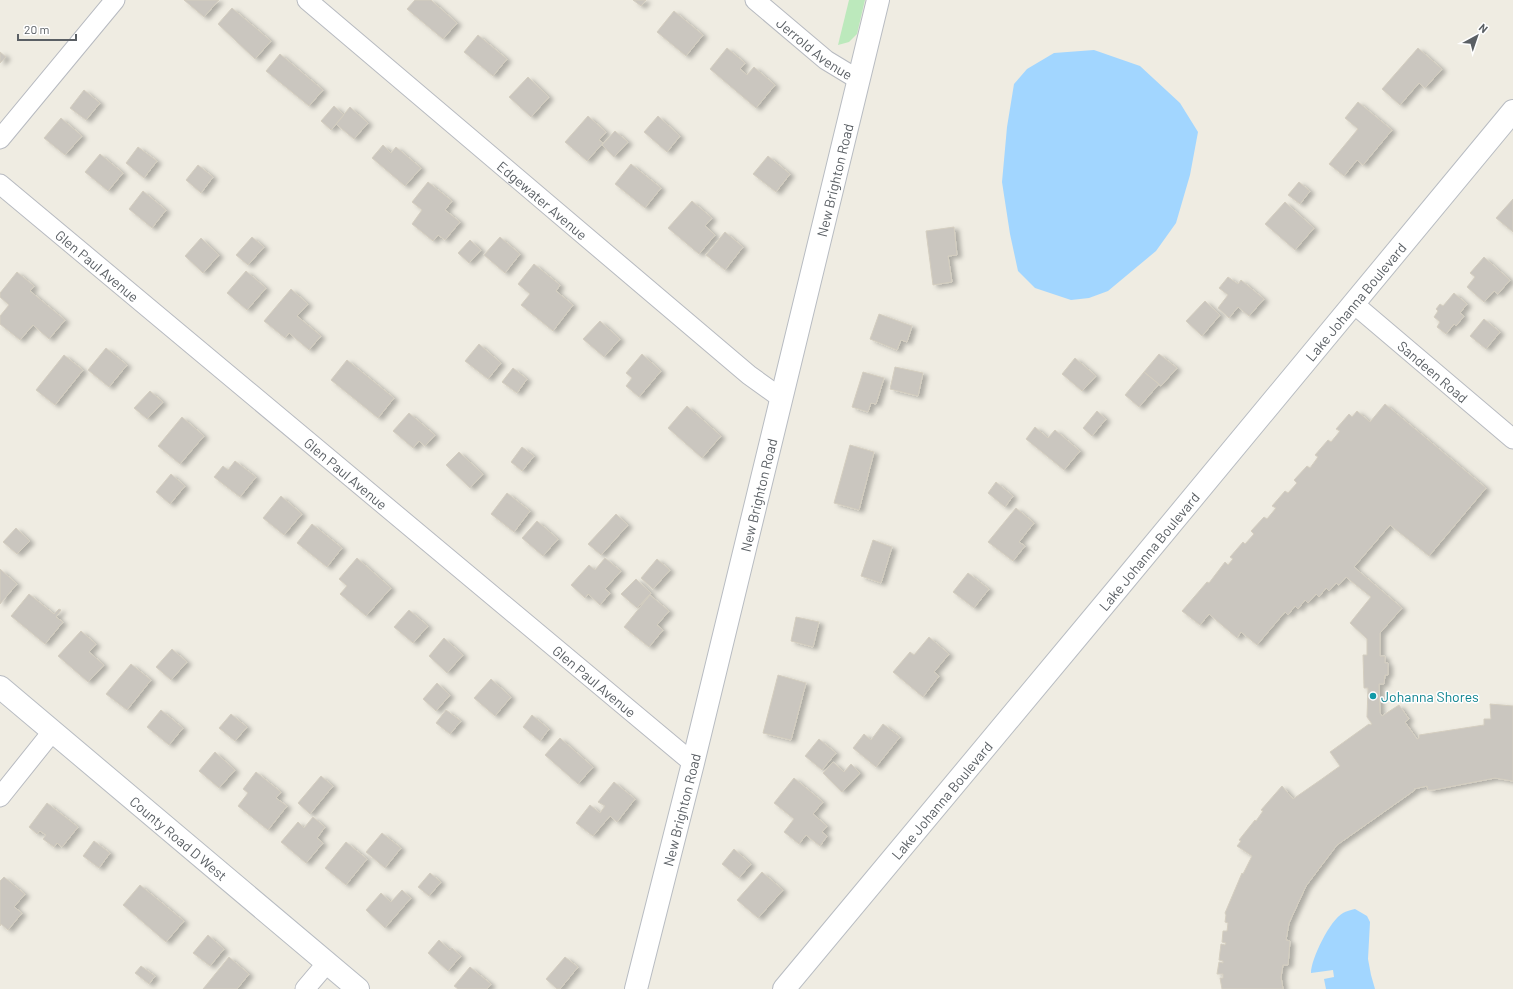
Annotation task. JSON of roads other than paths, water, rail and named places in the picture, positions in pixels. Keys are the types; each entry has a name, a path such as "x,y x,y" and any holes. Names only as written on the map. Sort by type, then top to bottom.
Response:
{"street":[{"path":"0,140 115,0"},
{"name":"Edgewater Avenue","path":"306,0 743,370 781,398"},
{"name":"Jerrold Avenue","path":"755,0 826,60 859,80"},
{"name":"New Brighton Road","path":"636,989 693,763 878,0"},
{"name":"Lake Johanna Boulevard","path":"784,989 1513,111"},
{"name":"Glen Paul Avenue","path":"0,184 693,763"},
{"name":"Sandeen Road","path":"1354,304 1513,439"},
{"name":"County Road D West","path":"0,687 358,989"},
{"path":"0,797 52,732"},
{"path":"305,989 327,962"}],"water":[{"path":"1094,50 1140,66 1180,103 1198,132 1190,175 1176,223 1156,251 1108,291 1089,298 1071,300 1035,288 1018,271 1010,234 1002,182 1007,127 1014,84 1027,69 1054,53"},
{"path":"1355,909 1367,916 1370,922 1368,959 1375,989 1326,989 1324,979 1334,977 1333,970 1311,973 1314,959 1322,940 1333,923 1343,913"}],"place":[{"name":"Johanna Shores","path":"1373,696"}]}
